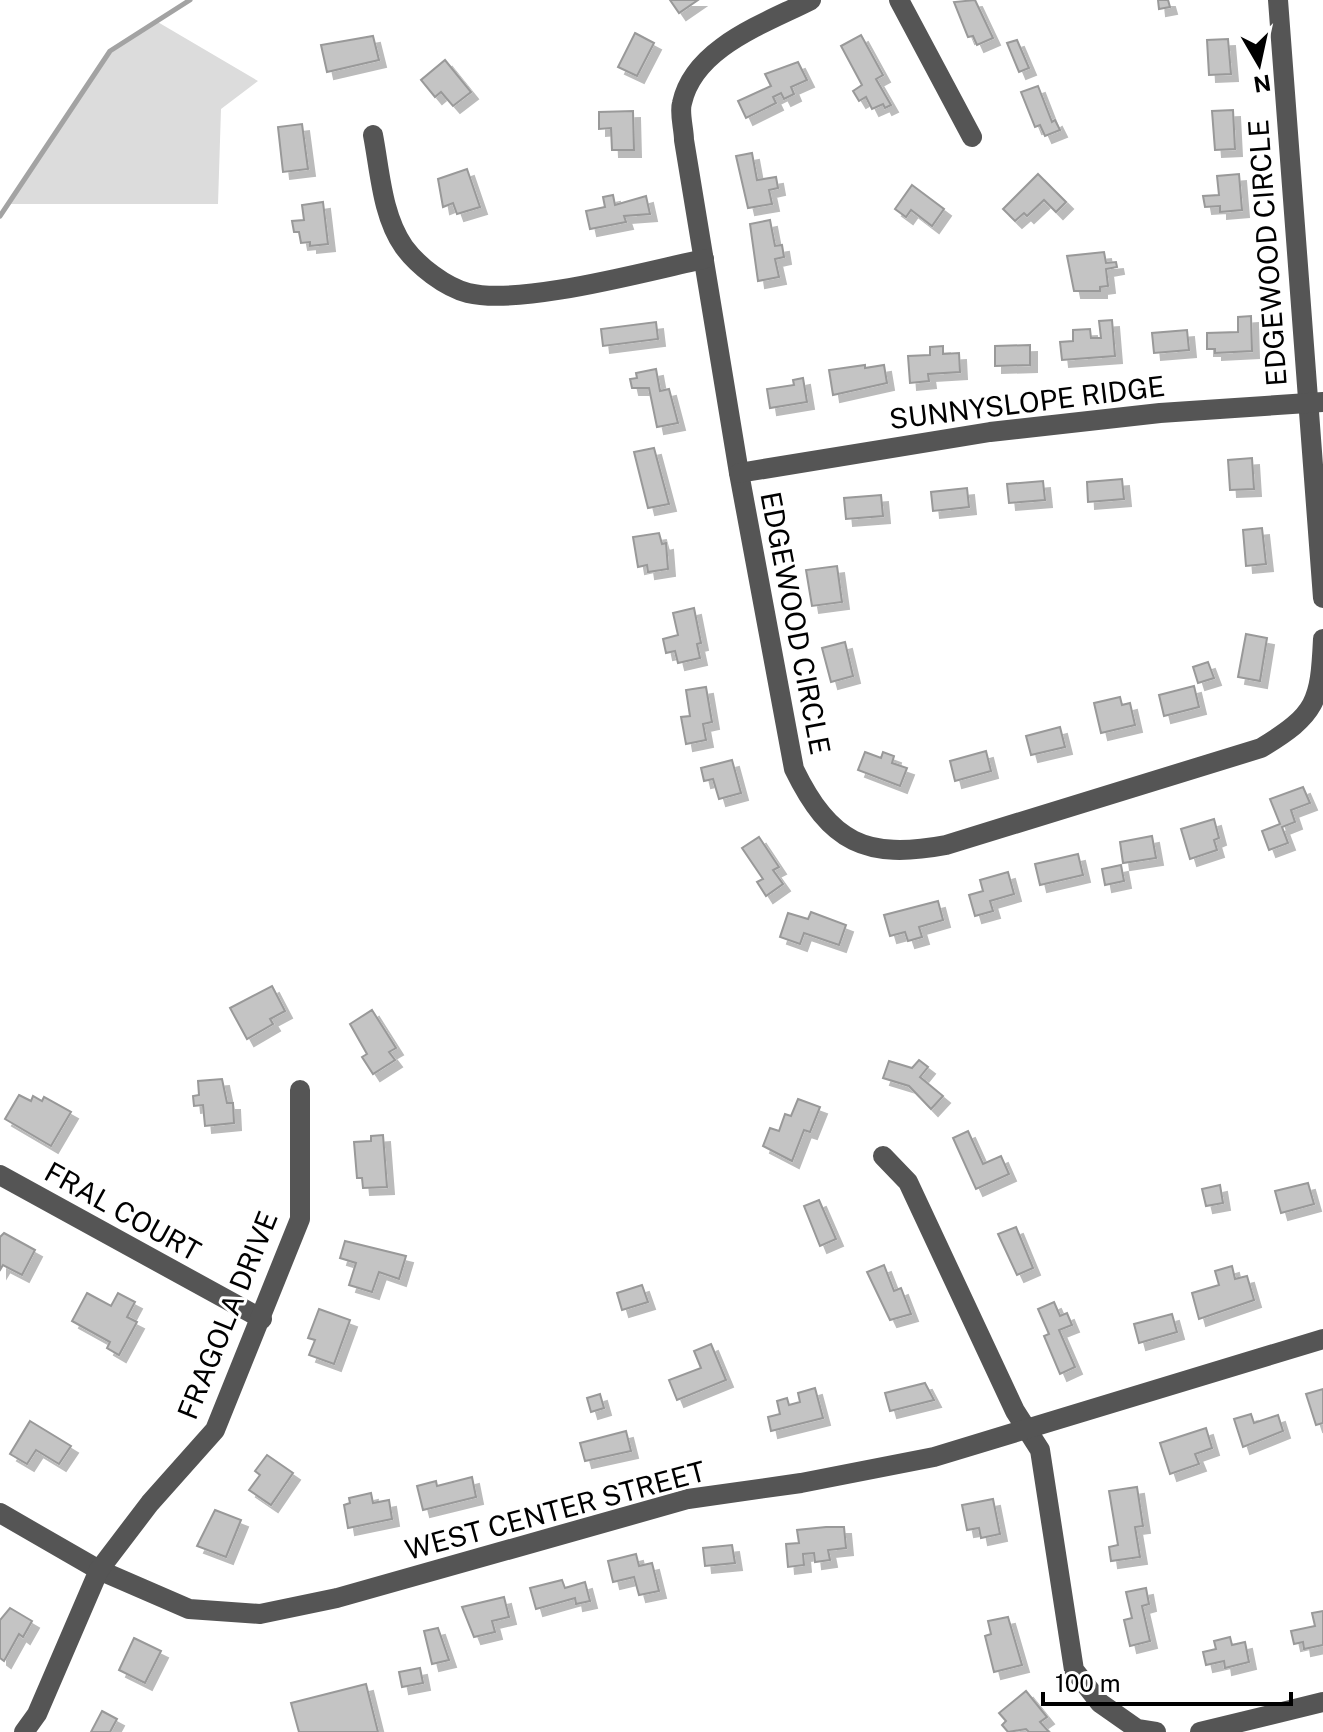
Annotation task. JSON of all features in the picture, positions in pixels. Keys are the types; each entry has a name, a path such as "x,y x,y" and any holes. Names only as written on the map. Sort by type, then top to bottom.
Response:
{"street":[{"name":"EDGEWOOD CIRCLE","path":"811,0 727,43 698,71 681,103 739,473 794,769 810,802 837,830 868,848 906,852 946,845 1261,748 1293,729 1318,696 1323,639"},
{"path":"899,0 972,137"},
{"name":"EDGEWOOD CIRCLE","path":"1278,0 1314,403 1323,598"},
{"path":"373,135 388,213 403,246 427,271 466,293 503,297 704,259"},
{"name":"SUNNYSLOPE RIDGE","path":"739,473 990,432 1160,413 1314,403"},
{"name":"FRAGOLA DRIVE","path":"24,1732 37,1714 99,1570 150,1503 215,1430 300,1219 300,1090"},
{"path":"883,1156 908,1182 915,1195 1015,1411 1040,1450 1074,1670 1100,1703 1137,1729 1156,1732"},
{"name":"FRAL COURT","path":"0,1175 262,1319"},
{"name":"WEST CENTER STREET","path":"0,1513 99,1570 189,1609 260,1614 337,1598 596,1522 688,1499 868,1472 934,1457 1323,1339"},
{"path":"1200,1732 1323,1702"}],"shaded area":[{"path":"156,21 258,81 221,109 218,204 8,204 110,51"}],"building":[{"path":"670,0 698,0 679,13"},
{"path":"975,0 993,38 977,45 973,36 968,37 954,2"},
{"path":"1158,0 1168,0 1170,7 1159,9"},
{"path":"635,33 654,43 637,76 618,67"},
{"path":"861,35 883,75 876,79 891,105 885,108 883,104 872,109 866,97 859,101 853,91 862,85 841,46"},
{"path":"373,36 379,60 327,72 321,45"},
{"path":"1228,39 1231,74 1209,75 1207,40"},
{"path":"1017,40 1029,68 1019,72 1007,43"},
{"path":"445,60 471,92 453,106 441,92 435,97 421,80"},
{"path":"798,62 807,80 791,87 794,94 784,99 781,93 773,97 776,103 746,118 738,101 771,86 765,74"},
{"path":"1038,86 1052,122 1055,120 1060,130 1045,136 1040,125 1035,127 1021,92"},
{"path":"1233,110 1235,149 1215,150 1212,111"},
{"path":"633,111 634,150 612,150 611,128 599,129 599,112"},
{"path":"302,124 308,169 283,172 278,127"},
{"path":"752,153 757,180 776,177 778,188 769,190 772,204 748,208 736,156"},
{"path":"467,169 480,207 457,214 453,203 443,207 438,179"},
{"path":"1038,174 1066,202 1056,212 1044,200 1027,216 1024,213 1015,221 1003,209"},
{"path":"1239,174 1242,210 1220,212 1220,206 1205,207 1203,196 1219,195 1217,176"},
{"path":"912,185 944,209 932,226 911,210 906,217 895,209"},
{"path":"613,195 615,205 646,196 650,214 624,216 626,222 590,229 586,211 605,207 603,197"},
{"path":"323,202 328,244 310,246 310,242 301,243 292,221 304,220 302,205"},
{"path":"770,220 775,246 782,245 784,257 775,259 779,277 758,281 750,224"},
{"path":"1104,252 1106,263 1116,262 1117,267 1106,269 1108,286 1100,287 1100,291 1074,291 1067,256"},
{"path":"1251,316 1252,351 1215,353 1215,349 1207,349 1207,333 1238,332 1238,317"},
{"path":"1112,320 1115,356 1062,360 1060,342 1073,341 1073,330 1090,329 1091,338 1101,338 1099,321"},
{"path":"656,322 658,339 603,346 601,329"},
{"path":"1187,330 1189,350 1154,353 1152,333"},
{"path":"1030,345 1030,365 995,366 995,346"},
{"path":"943,346 943,354 959,353 960,372 928,374 929,381 910,383 908,356 930,355 930,347"},
{"path":"865,365 865,368 884,365 887,383 833,395 829,370"},
{"path":"656,369 660,391 669,389 678,423 657,427 649,388 632,388 630,379 637,378 636,373"},
{"path":"803,378 807,402 770,408 767,389 794,385 793,380"},
{"path":"654,448 669,504 648,508 634,452"},
{"path":"1252,458 1254,489 1230,490 1228,460"},
{"path":"1122,479 1124,499 1088,502 1087,482"},
{"path":"1043,481 1045,500 1009,503 1007,484"},
{"path":"967,488 969,507 933,511 931,492"},
{"path":"881,495 883,516 846,519 844,498"},
{"path":"1262,528 1266,564 1246,566 1243,530"},
{"path":"659,533 662,544 666,543 668,569 648,572 647,565 638,567 633,537"},
{"path":"837,566 842,602 812,606 806,570"},
{"path":"694,608 701,643 697,644 700,658 678,663 675,651 666,653 663,639 678,635 673,613"},
{"path":"1246,634 1267,638 1260,681 1238,677"},
{"path":"845,642 853,676 831,682 822,648"},
{"path":"1208,662 1214,678 1198,683 1193,667"},
{"path":"1194,686 1199,707 1164,716 1159,695"},
{"path":"706,687 712,722 703,724 706,740 686,744 681,717 690,716 686,690"},
{"path":"1120,697 1122,705 1130,703 1135,725 1101,733 1094,703"},
{"path":"1060,727 1065,747 1031,755 1026,736"},
{"path":"986,751 991,771 955,781 950,761"},
{"path":"865,752 881,758 883,752 894,756 892,763 907,768 900,786 858,770"},
{"path":"732,760 741,793 719,799 713,779 704,781 701,768"},
{"path":"1303,787 1310,803 1291,810 1295,822 1282,827 1288,843 1269,850 1262,831 1280,824 1270,799"},
{"path":"1214,819 1219,838 1214,840 1217,850 1190,859 1181,829"},
{"path":"1152,836 1156,858 1123,863 1120,842"},
{"path":"759,837 779,867 773,870 783,884 766,896 757,882 763,879 742,848"},
{"path":"1078,854 1083,875 1040,885 1035,864"},
{"path":"1121,865 1124,881 1105,885 1102,869"},
{"path":"1008,872 1014,894 990,901 993,911 975,916 969,895 983,891 980,880"},
{"path":"938,901 943,920 919,927 922,937 908,941 905,932 890,936 884,915"},
{"path":"811,912 846,925 839,945 804,933 800,944 780,937 788,913 808,919"},
{"path":"272,986 285,1011 270,1019 273,1024 247,1039 230,1008"},
{"path":"372,1010 396,1048 389,1052 395,1060 373,1074 362,1057 367,1054 350,1024"},
{"path":"919,1060 928,1067 920,1077 943,1096 931,1109 909,1086 883,1078 889,1061 912,1068"},
{"path":"222,1079 227,1103 233,1103 234,1123 205,1126 203,1105 194,1106 193,1096 199,1095 198,1081"},
{"path":"19,1095 31,1101 33,1096 42,1101 44,1097 71,1112 51,1146 5,1119"},
{"path":"798,1099 820,1107 810,1132 804,1130 792,1161 763,1146 770,1128 779,1131 785,1114 791,1116"},
{"path":"968,1131 983,1164 1001,1156 1009,1174 976,1189 953,1138"},
{"path":"383,1135 387,1187 363,1188 362,1178 357,1178 354,1142 371,1141 371,1136"},
{"path":"1308,1183 1314,1204 1281,1213 1275,1191"},
{"path":"1220,1185 1223,1203 1206,1206 1202,1189"},
{"path":"819,1200 836,1239 820,1246 804,1206"},
{"path":"1016,1227 1033,1268 1017,1275 998,1234"},
{"path":"4,1233 35,1250 22,1275 3,1265 0,1270 0,1237"},
{"path":"345,1241 406,1256 399,1279 379,1272 372,1292 349,1285 356,1263 340,1258"},
{"path":"884,1265 894,1291 901,1288 911,1314 890,1320 867,1272"},
{"path":"1232,1266 1235,1279 1247,1276 1254,1300 1199,1319 1192,1293 1219,1285 1215,1271"},
{"path":"642,1285 648,1302 622,1310 617,1293"},
{"path":"87,1293 111,1306 118,1293 135,1302 127,1317 137,1322 119,1355 107,1348 110,1342 72,1321"},
{"path":"1054,1302 1060,1316 1067,1313 1072,1325 1059,1330 1075,1367 1060,1374 1044,1336 1049,1334 1038,1309"},
{"path":"319,1309 350,1320 334,1364 309,1355 315,1340 308,1338"},
{"path":"1172,1314 1177,1332 1139,1343 1134,1324"},
{"path":"711,1344 726,1380 677,1400 669,1380 701,1368 694,1351"},
{"path":"925,1383 934,1400 890,1411 885,1393"},
{"path":"815,1388 823,1418 771,1431 768,1417 780,1414 777,1401 787,1398 789,1405 800,1402 798,1393"},
{"path":"1323,1389 1323,1423 1316,1425 1306,1394"},
{"path":"600,1394 604,1408 591,1412 587,1398"},
{"path":"1251,1414 1254,1423 1278,1415 1283,1431 1243,1447 1234,1419"},
{"path":"30,1421 71,1446 59,1464 36,1450 27,1464 10,1454"},
{"path":"1206,1428 1212,1448 1195,1454 1199,1464 1170,1474 1160,1443"},
{"path":"626,1431 631,1451 585,1461 580,1443"},
{"path":"267,1455 293,1473 271,1505 249,1490 260,1475 255,1471"},
{"path":"472,1477 476,1497 423,1510 417,1486 436,1481 437,1486"},
{"path":"1137,1487 1143,1526 1135,1527 1140,1557 1111,1561 1109,1547 1118,1545 1109,1491"},
{"path":"371,1493 373,1503 389,1500 392,1519 348,1528 344,1505 350,1503 349,1498"},
{"path":"993,1499 1000,1534 981,1538 979,1528 967,1530 962,1505"},
{"path":"215,1510 241,1520 226,1557 197,1546"},
{"path":"844,1527 846,1548 828,1550 830,1560 815,1562 814,1553 803,1554 804,1565 788,1567 786,1544 799,1543 797,1530"},
{"path":"732,1545 735,1563 705,1566 703,1548"},
{"path":"636,1554 639,1566 652,1563 659,1591 639,1595 634,1577 613,1582 608,1561"},
{"path":"562,1580 565,1588 585,1582 590,1601 576,1604 575,1598 536,1609 530,1588"},
{"path":"1146,1588 1149,1604 1142,1606 1150,1641 1130,1646 1124,1620 1132,1618 1126,1592"},
{"path":"504,1597 509,1617 492,1621 495,1632 474,1637 462,1607"},
{"path":"10,1608 32,1621 23,1637 19,1634 4,1661 0,1658 0,1620"},
{"path":"1323,1611 1323,1645 1304,1649 1303,1642 1294,1644 1291,1631 1315,1626 1312,1613"},
{"path":"1008,1617 1022,1665 994,1672 985,1636 991,1634 988,1621"},
{"path":"438,1628 449,1660 432,1664 424,1631"},
{"path":"1230,1637 1232,1645 1245,1642 1249,1662 1225,1668 1224,1661 1206,1665 1203,1652 1216,1649 1214,1641"},
{"path":"134,1638 161,1651 145,1683 119,1670"},
{"path":"420,1668 423,1683 402,1687 399,1672"},
{"path":"366,1684 378,1732 299,1732 291,1703"},
{"path":"1026,1691 1047,1717 1040,1722 1049,1732 1029,1732 1026,1729 1008,1732 1002,1725 1006,1721 999,1713"},
{"path":"102,1711 117,1719 110,1732 91,1732"}],"waterway":[{"path":"0,216 110,51 190,0"}]}
